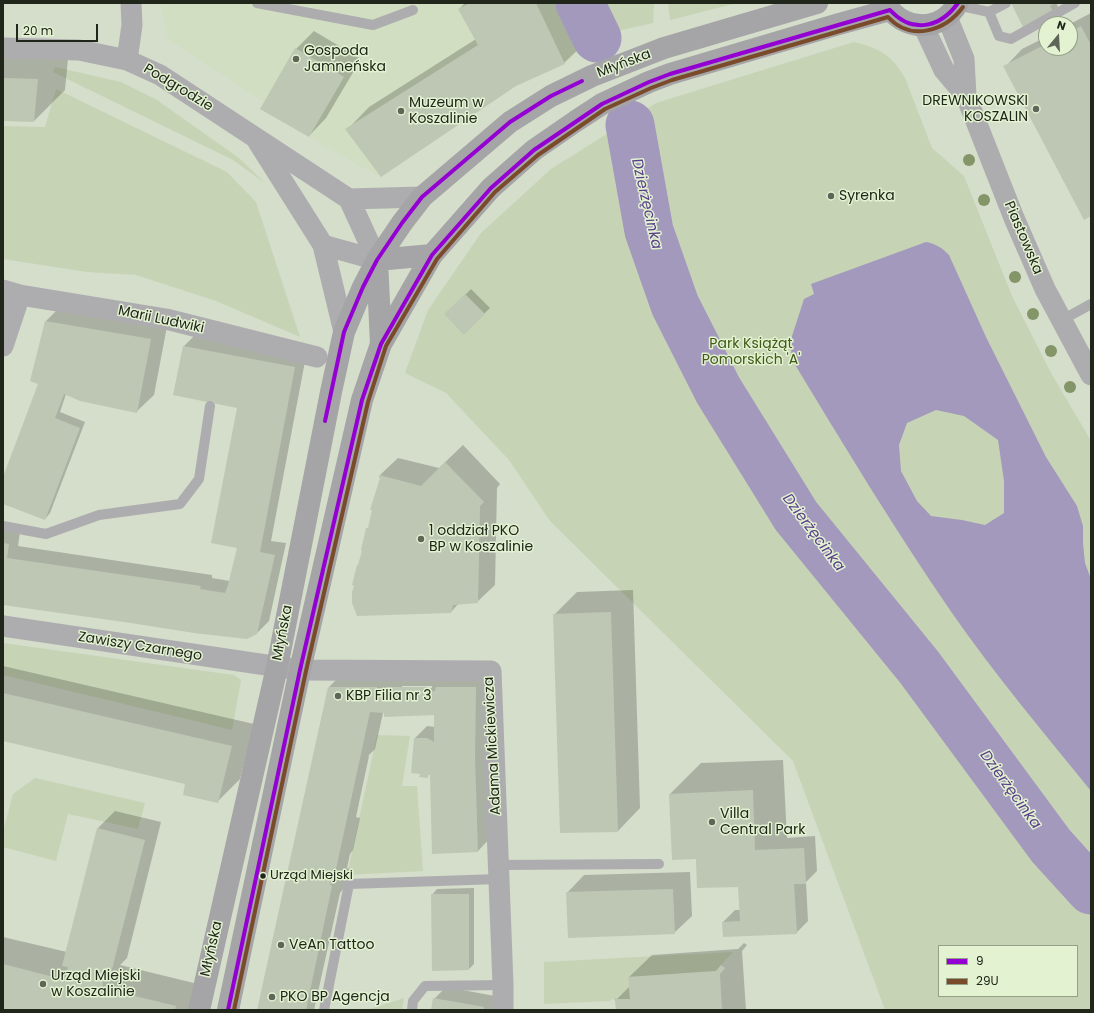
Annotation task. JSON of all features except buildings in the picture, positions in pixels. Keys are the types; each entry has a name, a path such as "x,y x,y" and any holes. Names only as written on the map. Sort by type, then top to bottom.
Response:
{"street":[{"path":"127,60 132,25 131,3"},
{"name":"Młyńska","path":"199,1010 276,667 344,332 363,287 377,260 402,222 422,197 510,122 551,96 592,76 664,48 817,3"},
{"path":"888,7 899,19 910,24 923,25 936,23 954,8"},
{"name":"Młyńska","path":"228,1010 300,670 362,400 381,344 432,255 491,188 534,150 602,104 670,74 839,24 888,7"},
{"name":"Piastowska","path":"954,8 964,59 966,96"},
{"name":"Piastowska","path":"923,25 944,70 966,96 1032,261 1045,289 1091,375"},
{"name":"Podgrodzie","path":"3,48 79,50 127,60 160,75 253,134 349,199"},
{"name":"Podgrodzie","path":"253,134 324,245 344,332"},
{"path":"377,260 349,199 422,197"},
{"path":"324,245 377,260 432,255"},
{"name":"Młyńska","path":"377,260 381,344"},
{"path":"3,346 12,292"},
{"name":"Marii Ludwiki","path":"12,292 166,319 317,357"},
{"name":"Zawiszy Czarnego","path":"3,626 276,667"},
{"name":"Adama Mickiewicza","path":"276,667 300,670 491,671 503,1010"}],"lane":[{"path":"258,3 373,25 413,10"},
{"path":"954,8 988,12 1006,3"},
{"path":"988,12 1000,36 1011,39 1075,3"},
{"path":"1062,320 1091,304"},
{"path":"3,526 46,534 99,515 180,504 199,479 210,406"},
{"path":"324,1010 349,884 499,872 659,864"},
{"path":"412,1010 413,1001 425,986 503,985"}],"shaded area":[{"name":"Muzeum w Koszalinie","path":"161,3 560,3 582,49 565,64 516,86 381,177 309,137 344,76 295,48 264,102 168,39"},
{"path":"926,242 939,247 949,255 986,337 1046,457 1077,506 1083,526 1085,563 1091,579 1091,791 1002,681 952,613 890,519 791,358 792,336 804,299 814,294 811,284","holes":["936,410 964,416 998,440 1004,481 1004,513 985,525 931,516 917,501 901,471 899,445 907,423"]}],"green space":[{"path":"568,3 654,3 653,23 582,39"},
{"path":"668,3 737,3 670,20"},
{"name":"Park Książąt Pomorskich 'A'","path":"854,42 878,50 890,58 900,70 905,78 932,148 964,176 1012,296 1051,373 1091,441 1091,1010 885,1010 793,761 550,521 509,460 446,393 405,373 428,310 481,233 551,169 656,103"},
{"path":"55,67 121,82 157,100 239,158 265,183 233,160 53,72"},
{"path":"56,89 227,172 256,202 300,337 216,301 136,275 87,272 3,259 3,126 45,127"},
{"path":"3,643 234,675 241,680 232,730 3,675"},
{"path":"377,735 410,736 402,786 417,786 423,871 347,875"},
{"path":"35,778 145,803 138,829 68,814 56,861 3,847 3,832 13,794"},
{"path":"733,952 716,971 628,977 630,999 616,999 614,997 610,1001 544,1004 544,962"},
{"path":"404,998 402,1010 367,1010"}],"waterway":[{"name":"Dzierżęcinka","path":"580,3 597,38"},
{"name":"Dzierżęcinka","path":"630,125 649,231 675,305 718,390 796,516 919,667 1051,846 1091,890"}],"transit line":[{"name":"9","path":"228,1010 300,670 362,400 381,344 432,255 491,188 534,150 602,104 670,74 890,10 898,18 907,23 916,25 934,23 943,18 958,3"},
{"name":"29U","path":"234,1010 306,671 368,402 386,346 437,259 495,192 538,155 605,109 672,80 888,17 897,25 907,29 917,31 927,30 947,22 963,7"},
{"name":"9","path":"325,421 344,332 363,287 377,260 402,223 422,197 510,122 551,96 582,81"}],"place":[{"name":"Gospoda Jamneńska","path":"296,59"},
{"name":"DREWNIKOWSKI KOSZALIN","path":"1036,109"},
{"name":"Muzeum w Koszalinie","path":"401,111"},
{"name":"Syrenka","path":"831,196"},
{"name":"1 oddział PKO BP w Koszalinie","path":"421,539"},
{"name":"KBP Filia nr 3","path":"338,696"},
{"name":"Villa Central Park","path":"712,822"},
{"name":"Urząd Miejski","path":"263,876"},
{"name":"VeAn Tattoo","path":"281,945"},
{"name":"Urząd Miejski w Koszalinie","path":"43,984"},
{"name":"PKO BP Agencja","path":"272,997"}]}
